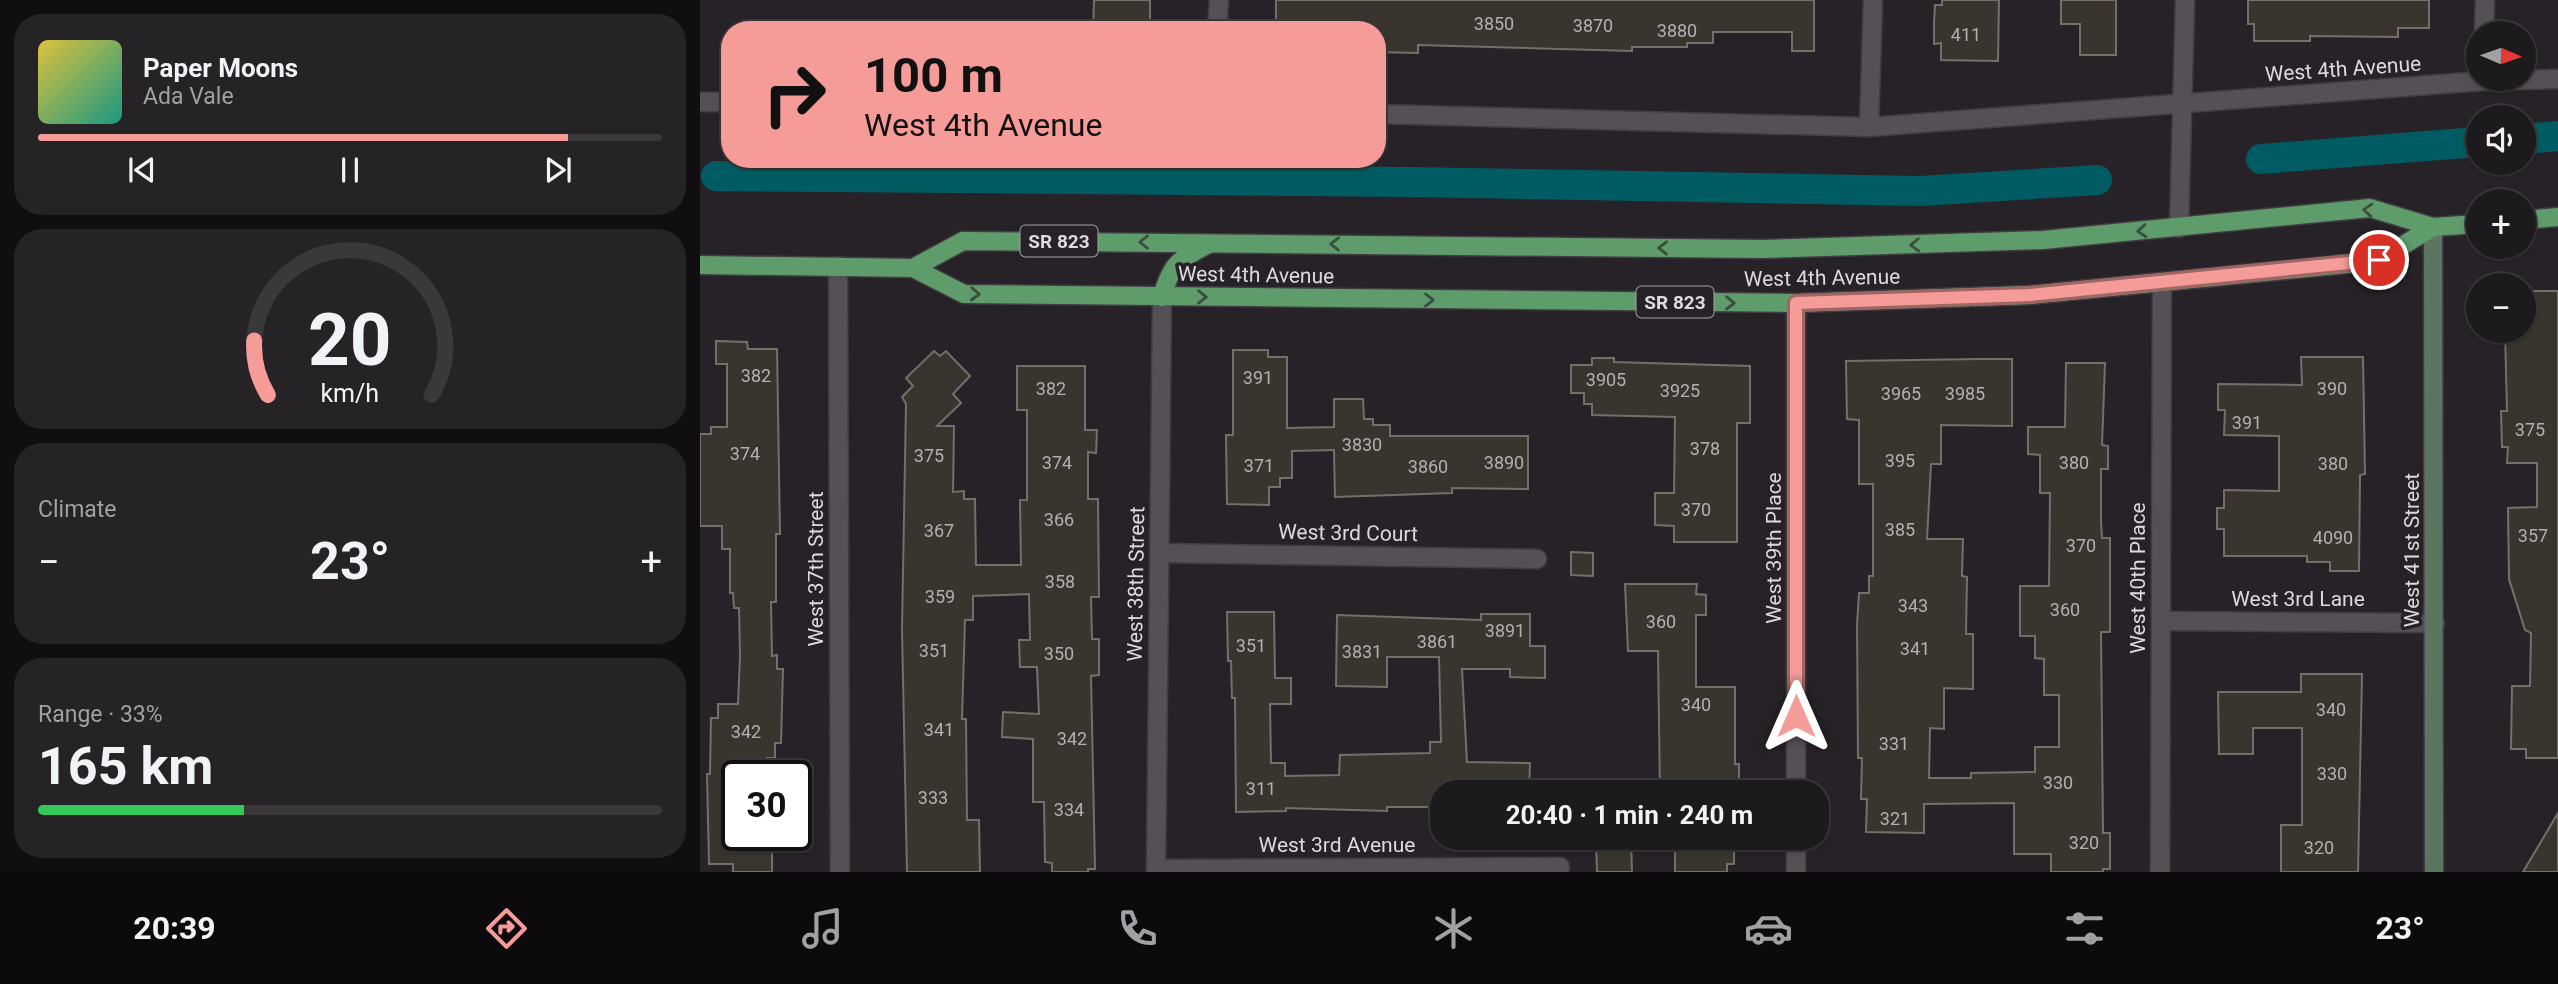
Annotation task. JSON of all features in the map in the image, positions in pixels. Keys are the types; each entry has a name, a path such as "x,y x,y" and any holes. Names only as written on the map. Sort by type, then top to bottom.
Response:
{"main road":[{"name":"West 4th Avenue","path":"912,268 963,241 1763,249 2043,240 2370,208 2433,228 2466,225"},
{"path":"2536,219 2558,217"},
{"name":"West 4th Avenue","path":"700,265 912,268 964,294 1796,303 2030,295 2162,284 2379,260 2433,228"},
{"path":"1162,297 1168,273 1181,258 1212,242"}],"street":[{"path":"1218,21 1219,0"},
{"path":"1869,127 1873,0"},
{"path":"2179,228 2185,0"},
{"path":"2484,21 2485,0"},
{"name":"West 4th Avenue","path":"2536,79 2558,79"},
{"name":"West 4th Avenue","path":"1386,114 1869,127 2466,81"},
{"path":"700,102 721,102"},
{"name":"West 41st Street","path":"2433,228 2434,872"},
{"name":"West 37th Street","path":"838,266 840,872"},
{"name":"West 40th Place","path":"2160,872 2162,284"},
{"name":"West 38th Street","path":"1156,871 1162,297"},
{"name":"West 39th Place","path":"1796,303 1796,780"},
{"name":"West 3rd Court","path":"1159,553 1537,559"},
{"name":"West 3rd Lane","path":"2161,621 2435,623"},
{"path":"1796,850 1796,872"},
{"name":"West 3rd Avenue","path":"1156,871 1560,867"}],"building":[{"path":"1094,0 1150,0 1150,21 1093,21"},
{"path":"1276,0 1814,0 1814,51 1792,51 1792,32 1713,32 1713,43 1687,43 1687,47 1632,47 1632,51 1418,45 1418,53 1386,52 1386,21 1276,21"},
{"path":"1942,0 1999,0 1998,61 1941,60 1941,43 1934,44 1934,24 1935,5 1942,5"},
{"path":"2061,0 2116,0 2116,55 2080,55 2080,24 2061,24"},
{"path":"2248,0 2429,0 2429,28 2398,28 2398,37 2310,36 2310,41 2254,41 2254,24 2248,24"},
{"path":"2536,291 2558,291 2558,758 2526,758 2526,749 2511,749 2512,686 2530,686 2531,633 2525,630 2509,579 2508,508 2537,507 2537,463 2507,463 2508,447 2502,447 2501,411 2507,411 2505,343 2536,343"},
{"path":"716,341 747,342 748,349 777,349 780,534 776,534 776,602 771,602 772,656 777,655 777,669 783,669 781,743 775,743 775,758 721,760 721,851 772,851 772,872 733,872 733,864 709,864 707,774 710,774 711,718 718,718 718,704 738,704 740,656 739,608 734,608 733,593 730,593 730,549 722,549 722,526 700,526 700,434 711,434 711,427 727,427 727,364 716,364"},
{"path":"1233,350 1268,350 1268,357 1287,357 1287,428 1334,427 1334,399 1363,399 1364,419 1373,419 1373,425 1390,425 1390,436 1528,436 1528,489 1452,488 1452,493 1335,497 1334,450 1292,451 1292,478 1280,478 1280,487 1269,487 1269,505 1227,504 1226,435 1233,435"},
{"path":"934,351 940,356 946,351 970,376 953,394 961,403 937,426 954,426 953,492 964,491 964,499 975,499 976,565 1021,565 1020,500 1027,500 1027,410 1017,410 1017,366 1085,366 1085,430 1097,430 1096,453 1088,452 1088,499 1098,499 1099,597 1091,597 1092,639 1099,639 1099,675 1091,676 1095,869 1088,869 1088,872 1052,872 1052,863 1045,862 1044,802 1033,802 1033,739 1002,737 1003,712 1039,714 1037,667 1020,667 1019,640 1030,640 1029,594 973,596 973,620 965,620 962,719 966,719 967,820 979,820 980,872 907,872 902,630 906,404 902,397 913,386 906,378"},
{"path":"2301,357 2363,357 2365,474 2360,475 2359,571 2330,571 2330,562 2307,562 2307,556 2224,556 2224,529 2217,529 2217,508 2224,508 2224,490 2279,491 2279,436 2224,435 2225,410 2218,410 2218,384 2302,385"},
{"path":"1592,358 1614,358 1614,362 1750,366 1750,423 1737,423 1737,542 1674,542 1674,526 1655,525 1655,493 1674,493 1675,417 1592,415 1592,404 1584,404 1584,393 1571,393 1571,365 1592,365"},
{"path":"2012,359 2012,426 1941,425 1941,464 1931,464 1927,539 1963,539 1962,576 1967,577 1966,634 1973,634 1973,689 1944,688 1944,729 1930,728 1929,778 1971,778 1971,773 2035,772 2035,747 2059,747 2059,695 2044,695 2044,659 2035,658 2035,636 2020,636 2020,586 2049,586 2050,493 2040,493 2040,455 2028,454 2028,427 2065,427 2066,363 2105,363 2102,445 2108,446 2108,469 2101,469 2101,522 2102,538 2110,538 2110,632 2101,632 2103,833 2110,833 2110,869 2103,869 2103,872 2051,872 2051,854 2014,854 2014,803 1924,804 1924,833 1866,832 1867,799 1861,799 1862,758 1858,758 1857,624 1859,593 1869,593 1869,576 1873,576 1873,484 1859,484 1859,420 1847,419 1846,361"},
{"path":"1571,552 1593,553 1593,576 1571,575"},
{"path":"1625,584 1697,584 1696,594 1706,595 1706,615 1696,615 1696,687 1735,687 1735,764 1739,764 1739,780 1660,780 1658,651 1628,651"},
{"path":"1227,612 1274,612 1275,678 1291,678 1291,704 1270,704 1271,763 1285,763 1285,776 1339,775 1340,755 1430,753 1430,742 1441,742 1439,657 1387,657 1387,687 1336,686 1337,615 1481,620 1481,614 1530,614 1530,646 1545,646 1545,678 1510,677 1510,669 1462,669 1467,762 1530,763 1529,780 1430,780 1430,807 1387,807 1387,811 1286,808 1286,811 1236,812 1235,698 1232,698 1231,661 1228,661"},
{"path":"2301,674 2362,674 2358,872 2281,872 2281,825 2302,825 2302,728 2253,728 2253,754 2219,754 2218,692 2301,692"},
{"path":"2558,813 2558,872 2523,872"},
{"path":"1596,850 1631,850 1632,872 1597,872"},
{"path":"1675,850 1734,850 1734,864 1727,864 1727,872 1675,872"}],"waterway":[{"path":"2536,138 2558,136"},
{"path":"2261,159 2466,143"},
{"path":"716,176 1410,182 1920,191 2097,180"}],"route":[{"path":"1796,716 1796,303 2030,295 2183,282 2379,260"}]}
